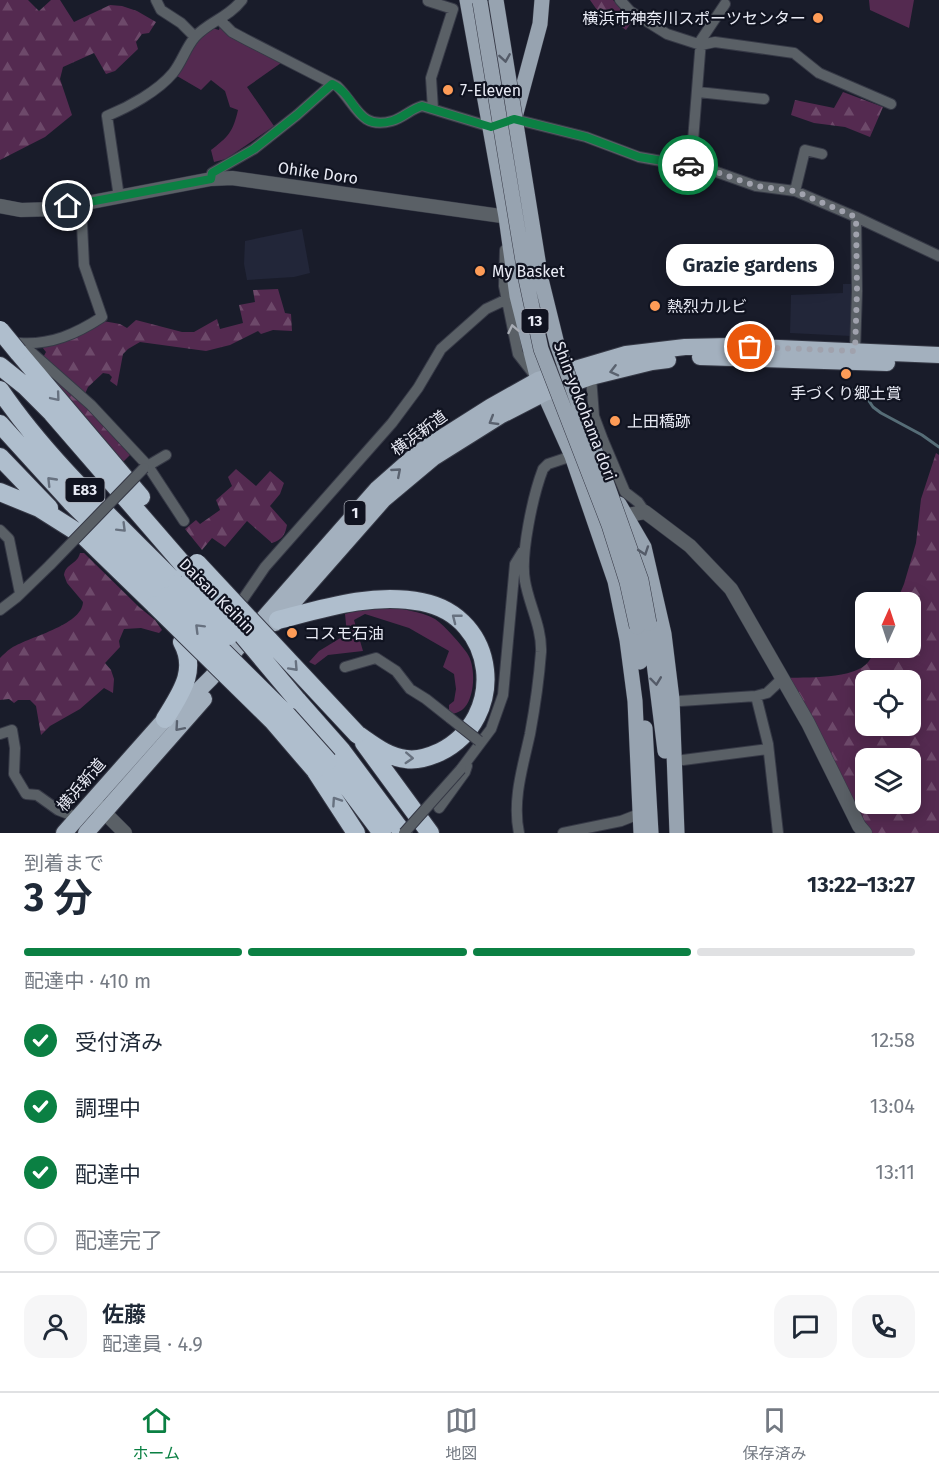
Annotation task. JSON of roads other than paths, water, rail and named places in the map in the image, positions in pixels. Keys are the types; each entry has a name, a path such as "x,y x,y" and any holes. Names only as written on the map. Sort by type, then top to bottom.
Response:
{"highway":[{"path":"0,330 20,348 177,583"},
{"name":"横浜新道","path":"64,833 165,718 188,702 211,678 377,489 419,452 490,407 626,354 685,347 730,346 939,355"},
{"name":"横浜新道","path":"563,378 591,377 652,362 692,357 939,365"},
{"path":"0,366 25,386 52,413 177,583"},
{"name":"横浜新道","path":"86,833 217,683 279,620 384,499 433,458 500,416 541,386"},
{"name":"Daisan Keihin","path":"0,390 70,475 297,699 328,761 381,832"},
{"name":"Daisan Keihin","path":"0,424 71,502 177,583 328,761 404,833"},
{"path":"0,456 49,508"},
{"path":"0,492 39,508 85,537 177,583 357,734 383,752 405,759 428,758 454,745 474,725 484,699 486,670 480,647 470,630 438,606 402,599 357,602 279,620"},
{"path":"165,718 188,677 188,658 182,642"},
{"path":"357,734 430,833"},
{"path":"328,761 356,833"}],"main road":[{"name":"Shin-yokohama dori","path":"496,0 541,279 557,344 641,580 651,833"},
{"path":"542,0 540,24 514,119 535,279 548,335 563,378 624,514 644,547 664,634 672,699 677,833"},
{"name":"Shin-yokohama dori","path":"476,1 526,279 541,349 609,525 643,625 665,752 666,833"},
{"path":"476,1 491,127 506,216 512,298 541,386 572,456 615,580 627,640 634,701 641,833"}],"street":[{"path":"156,0 161,10 181,23 195,37"},
{"path":"119,197 107,116 129,107 168,79 195,37 234,9 242,0"},
{"path":"620,0 630,11 667,34 701,45 715,42 794,53 819,73 891,104"},
{"path":"428,1 453,9 430,78 433,109"},
{"path":"691,166 701,40 725,4"},
{"path":"220,20 232,32 332,84 347,96 359,115 366,120 393,121 422,106 491,127 514,119 586,137 639,157 711,170 756,186 795,191 939,256"},
{"path":"211,179 212,173 254,149 332,84"},
{"path":"698,92 764,99"},
{"path":"795,191 805,150 822,154"},
{"name":"Ohike Doro","path":"0,206 21,210 55,209 211,179 232,178 526,220"},
{"path":"20,348 65,338 102,317 84,265 81,204"},
{"path":"855,351 856,217"},
{"path":"211,678 241,602 265,567 392,423 418,388 441,350 486,309 512,298 535,279"},
{"path":"0,338 20,348 91,405 146,467 184,521"},
{"path":"591,377 594,416 626,492 638,502 645,512 690,546 732,589 808,723 859,826 866,833"},
{"path":"0,610 50,565 146,467 166,455"},
{"path":"519,833 516,820 522,767 530,734 541,650 535,615 524,579 524,549 543,469 548,464 572,456"},
{"path":"596,524 624,514 645,512"},
{"path":"0,530 9,539 20,593"},
{"path":"404,833 469,760 491,729 503,695 515,564 524,549"},
{"path":"345,667 376,658 396,671 410,689 481,742"},
{"path":"680,701 756,696 767,693 783,678"},
{"path":"756,696 768,749 778,833"},
{"path":"0,734 12,730 15,748 14,774 26,794 37,795 58,810 76,817"},
{"path":"683,760 768,749"},
{"path":"439,808 465,772 469,760"},
{"path":"92,799 125,833"},
{"path":"563,833 621,821 639,814"}],"waterway":[{"path":"842,388 863,392 873,407 881,413 939,447"}],"place":[{"name":"横浜市神奈川スポーツセンター","path":"818,18"},
{"name":"7-Eleven","path":"448,90"},
{"name":"My Basket","path":"480,271"},
{"name":"熱烈カルビ","path":"655,306"},
{"name":"Grazie gardens","path":"750,347"},
{"name":"手づくり郷土賞","path":"846,374"},
{"name":"上田橋跡","path":"615,421"},
{"name":"コスモ石油","path":"292,633"}]}
